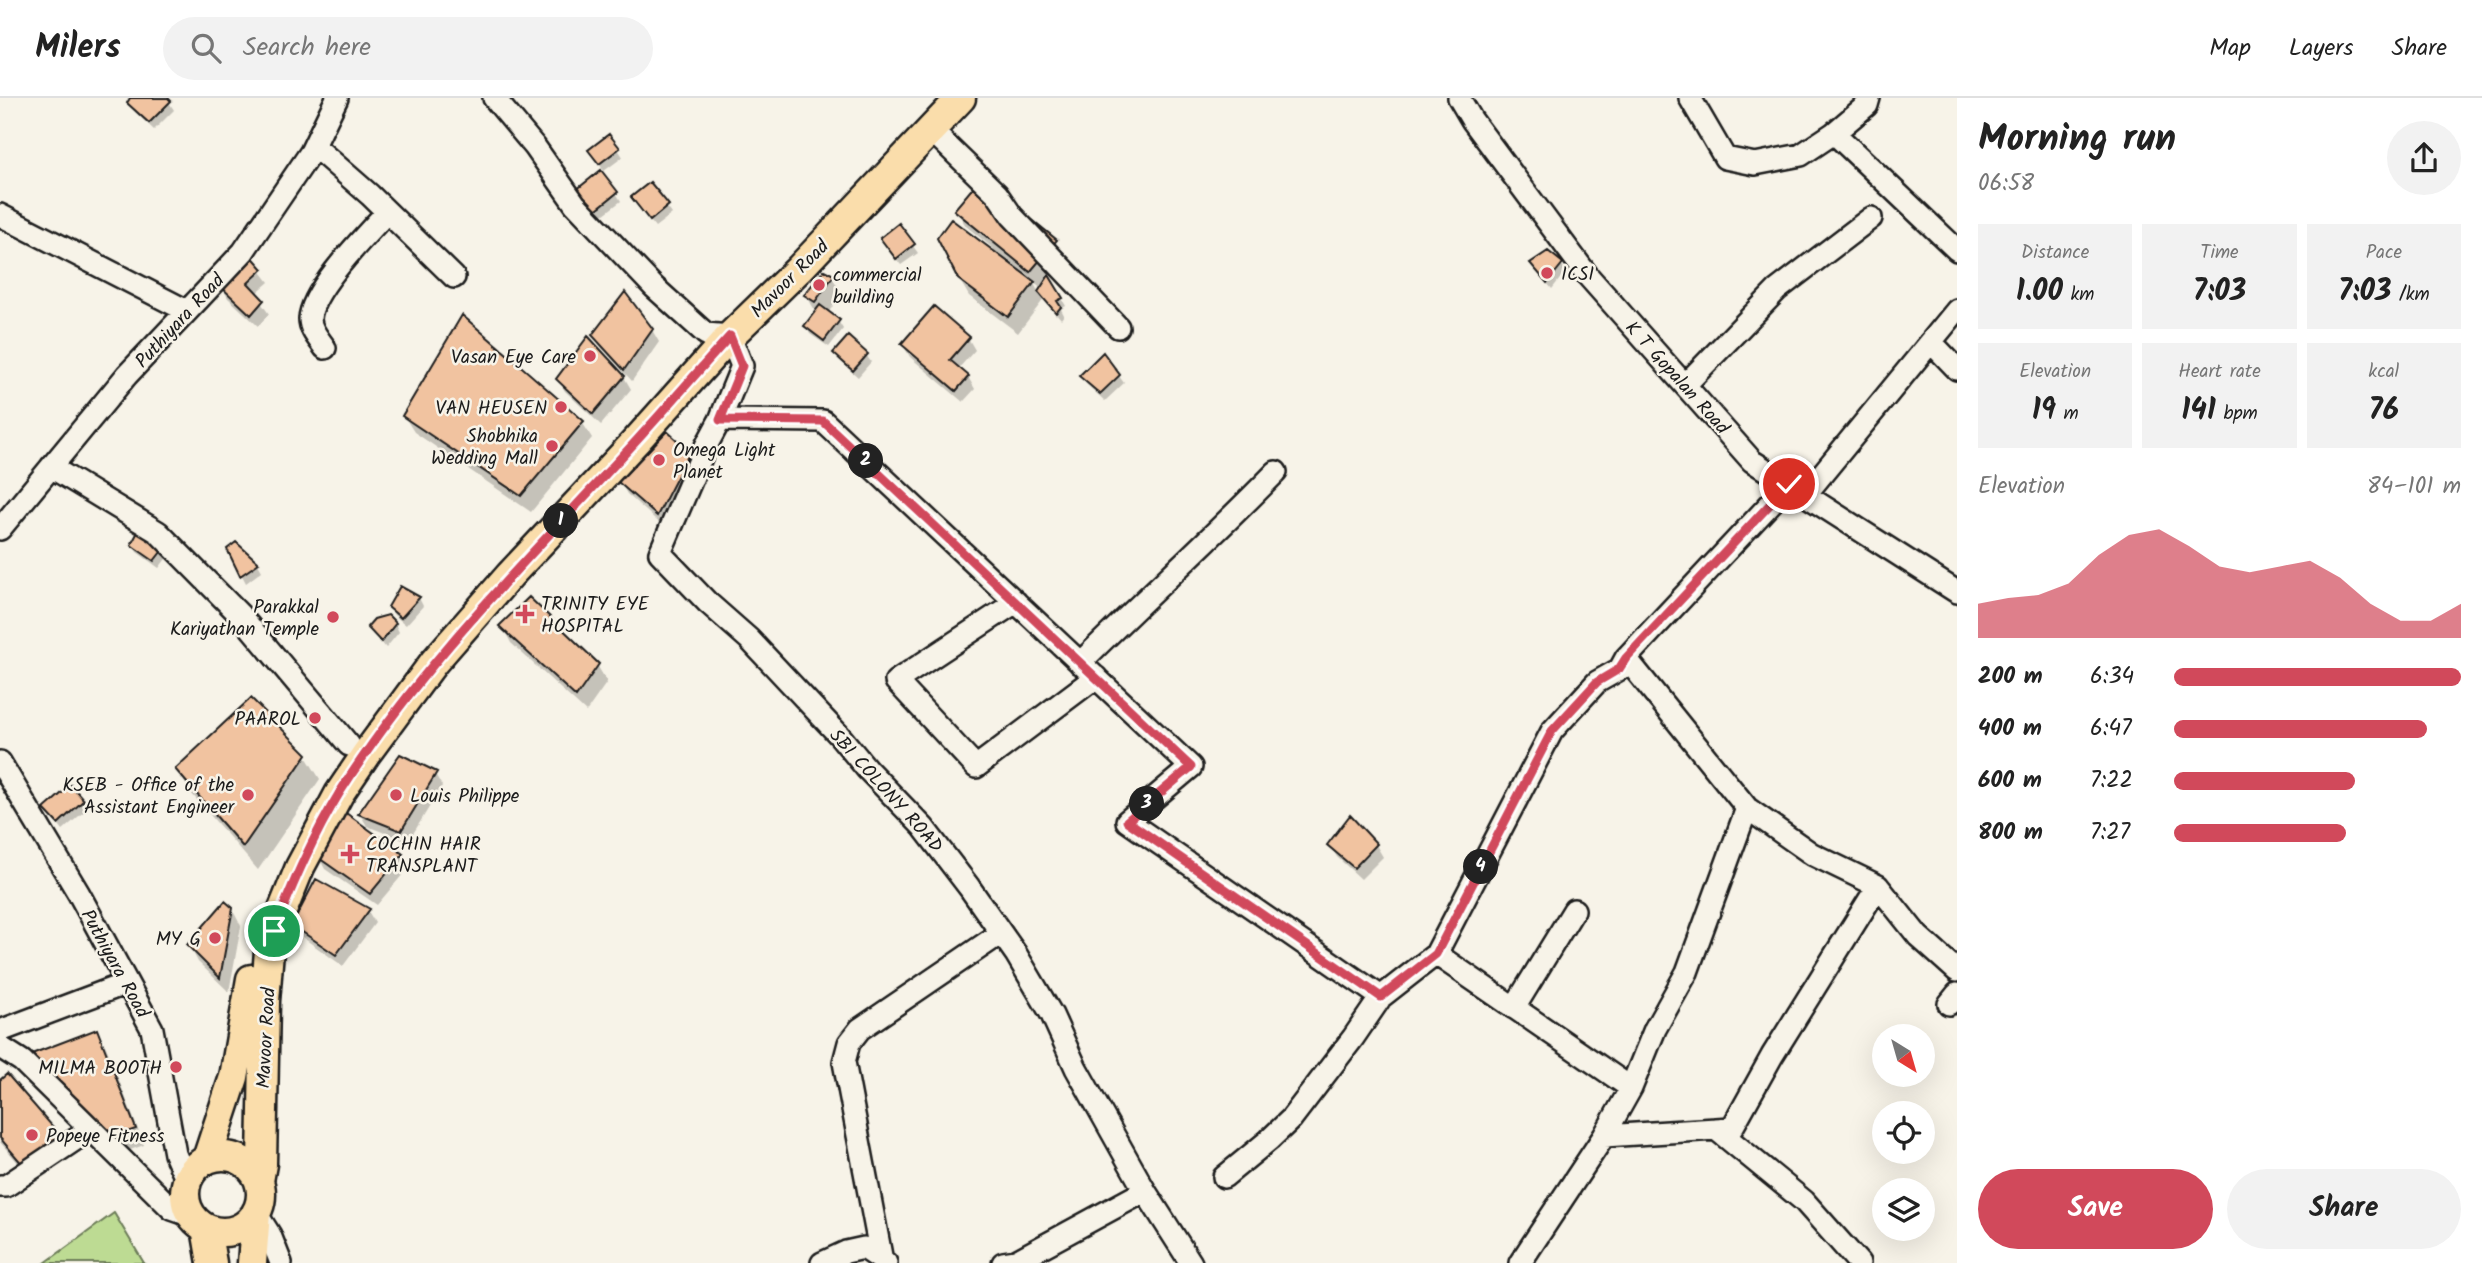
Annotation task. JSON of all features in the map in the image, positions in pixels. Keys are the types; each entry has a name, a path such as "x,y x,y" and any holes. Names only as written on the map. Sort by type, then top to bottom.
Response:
{"main road":[{"name":"Mavoor Road","path":"187,1181 195,1168 207,1159 234,1077 244,1031 252,975 252,947 258,924 285,858 324,784 349,745 454,611 624,428 718,335 936,98"},
{"name":"Mavoor Road","path":"252,1263 256,1213 261,1194 259,1181 262,1164 265,1001 269,951 274,931 300,867 339,794 434,662 510,575 637,440 718,335 800,268 961,98"},
{"path":"207,1159 235,1157 250,1166 259,1181"},
{"path":"187,1181 186,1202 199,1222 212,1263"},
{"path":"199,1222 218,1232 235,1230 247,1223 256,1213"}],"street":[{"name":"Puthiyara Road","path":"0,528 127,375 243,252 314,146 337,98"},
{"path":"494,98 535,146 575,204 654,287 718,335"},
{"name":"K T Gopalan Road","path":"1459,98 1472,120 1588,276 1752,461 1957,592"},
{"path":"1690,98 1724,158 1755,164 1801,155 1834,133 1867,105 1869,98"},
{"path":"931,130 997,194 1012,216 1118,327"},
{"path":"1834,133 1957,250"},
{"path":"314,146 454,277"},
{"path":"325,348 312,329 310,318 317,301 334,272 387,212"},
{"path":"0,215 187,311"},
{"path":"1685,385 1777,290 1871,218"},
{"path":"1223,1177 1291,1119 1381,997 1436,954 1552,731 1597,682 1619,669 1626,658 1797,490 1957,310"},
{"name":"SBI COLONY ROAD","path":"718,335 742,366 660,553 749,639 923,827 1001,933 1052,1016 1076,1068 1145,1191 1191,1263"},
{"path":"1931,342 1957,369"},
{"path":"720,420 823,421 1191,767 1127,821 1381,997"},
{"path":"51,467 158,531 240,615 349,745"},
{"path":"1080,663 1209,541 1276,472"},
{"path":"1016,602 896,681 976,767 1096,677"},
{"path":"1626,658 1747,808 1812,854 1878,886 1918,936 1957,971"},
{"name":"Puthiyara Road","path":"0,762 79,894 152,1029 175,1154 187,1181"},
{"path":"1520,1263 1604,1136 1631,1088 1655,1030 1687,972 1747,808"},
{"path":"1604,1136 1732,1128 1772,1056 1878,886"},
{"path":"1514,1008 1574,910"},
{"path":"884,1262 844,1062 849,1043 860,1029 1001,933"},
{"path":"1436,954 1631,1088"},
{"path":"0,1031 127,983"},
{"path":"0,1047 22,1061 172,1209 199,1222"},
{"path":"0,1186 6,1186 91,1129"},
{"path":"1717,1129 1804,1201 1859,1263"},
{"path":"1003,1263 1016,1261 1145,1191"},
{"path":"256,1213 270,1235 281,1263"},
{"path":"822,1263 846,1252 864,1248 884,1262"}],"green space":[{"path":"114,1213 144,1263 45,1263 49,1260"}],"building":[{"path":"130,98 168,98 171,101 149,123 127,103"},
{"path":"609,134 620,148 599,164 588,150"},
{"path":"601,170 618,192 593,212 576,190"},
{"path":"981,178 1057,240 1030,272 954,210"},
{"path":"650,182 669,205 650,221 631,197"},
{"path":"951,219 1035,282 1008,317 958,279 937,238"},
{"path":"899,223 915,244 896,259 880,238"},
{"name":"ICSI","path":"1548,251 1563,263 1547,283 1530,263"},
{"path":"248,252 263,269 248,283 264,300 251,315 219,285"},
{"name":"commercial building","path":"824,270 834,275 815,302 804,295"},
{"path":"1049,275 1063,298 1057,301 1061,307 1056,313 1038,292"},
{"path":"625,292 653,329 624,370 592,335"},
{"path":"820,305 840,320 824,341 804,326"},
{"path":"934,306 970,337 950,360 969,376 956,391 901,344"},
{"path":"462,315 584,421 521,496 402,416"},
{"name":"Vasan Eye Care","path":"588,336 625,376 593,414 556,379"},
{"path":"848,336 868,354 853,371 833,353"},
{"path":"1103,352 1120,375 1100,394 1079,376"},
{"path":"667,431 690,452 657,516 618,482"},
{"path":"143,522 168,543 154,561 131,545"},
{"path":"236,542 259,563 240,576 227,549"},
{"path":"400,586 420,597 401,618 388,607"},
{"path":"529,597 599,664 576,697 499,626"},
{"path":"388,615 396,623 381,642 367,627 374,619"},
{"path":"251,698 307,754 243,847 175,769"},
{"path":"400,754 437,772 401,831 358,814"},
{"path":"71,785 84,800 58,824 44,809"},
{"path":"346,813 403,854 370,894 316,856"},
{"path":"1350,815 1377,844 1354,868 1327,845"},
{"path":"316,879 370,909 336,955 292,925"},
{"path":"225,901 233,908 220,978 187,945"},
{"path":"97,1029 136,1129 109,1138 29,1055"},
{"path":"7,1074 60,1135 23,1165 0,1138 0,1080"}],"place":[{"name":"ICSI","path":"1547,273"},
{"name":"commercial building","path":"819,285"},
{"name":"Vasan Eye Care","path":"590,356"},
{"name":"VAN HEUSEN","path":"561,407"},
{"name":"Shobhika Wedding Mall","path":"552,446"},
{"name":"Omega Light Planet","path":"659,460"},
{"name":"TRINITY EYE HOSPITAL","path":"525,614"},
{"name":"Parakkal Kariyathan Temple","path":"333,617"},
{"name":"PAAROL","path":"315,718"},
{"name":"KSEB - Office of the Assistant Engineer","path":"248,795"},
{"name":"Louis Philippe","path":"396,795"},
{"name":"COCHIN HAIR TRANSPLANT","path":"350,854"},
{"name":"MY G","path":"215,938"},
{"name":"MILMA BOOTH","path":"176,1067"},
{"name":"Popeye Fitness","path":"32,1135"}],"route":[{"path":"274,931 300,867 339,794 434,662 510,575 730,336 742,366 720,420 823,421 1191,767 1127,821 1381,997 1436,954 1552,731 1597,682 1619,669 1626,658 1789,484"}]}
